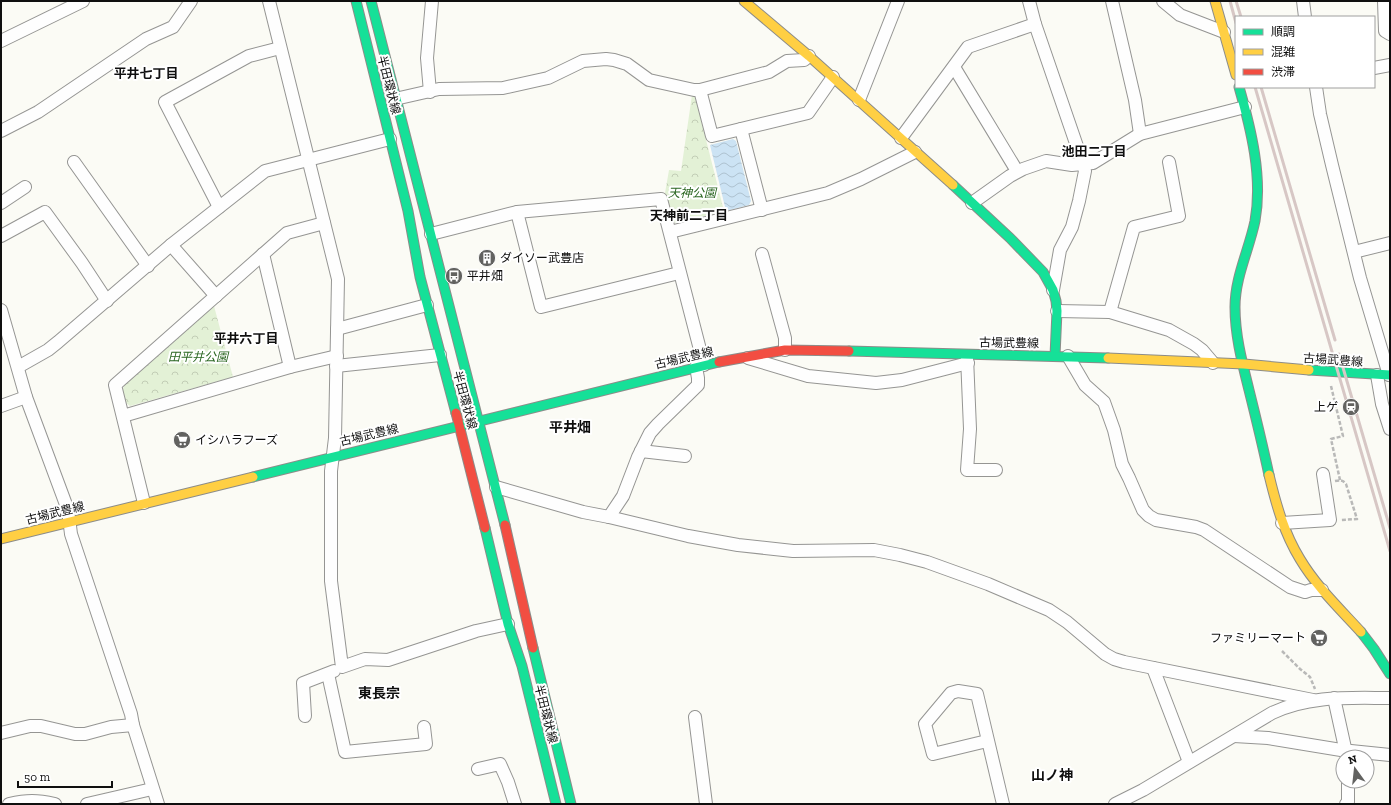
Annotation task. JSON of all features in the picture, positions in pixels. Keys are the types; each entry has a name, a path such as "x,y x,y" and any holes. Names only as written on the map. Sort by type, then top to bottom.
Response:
{"main road":[{"name":"半田環状線","path":"356,1 408,211 420,277 508,624 522,666 556,804"},
{"name":"半田環状線","path":"371,1 496,487 538,672 571,804"},
{"path":"744,1 809,56 901,138 1010,238 1043,272 1053,290 1057,311 1055,356"},
{"path":"1215,1 1235,71"},
{"path":"1239,88 1245,107 1254,154 1257,185 1255,220 1238,282 1235,303 1236,326 1265,460 1282,523 1291,544 1304,566 1322,590 1379,655 1390,674"},
{"name":"古場武豊線","path":"1,539 700,366 785,350 968,358 1068,356 1244,364 1303,370 1385,375"}],"street":[{"path":"1,41 83,1"},
{"path":"1,131 38,112 146,39 173,27 191,1"},
{"path":"269,1 338,279 335,438 331,471 331,580 342,667"},
{"path":"430,92 427,58 432,1"},
{"path":"858,100 898,1"},
{"path":"1030,1 1035,24 1083,164 1084,172 1079,201 1072,227 1060,250 1053,290"},
{"path":"1112,1 1135,100 1140,134"},
{"path":"1162,1 1180,15 1224,32"},
{"path":"1303,1 1305,16"},
{"path":"1384,1 1385,32 1390,34"},
{"path":"901,138 968,47 1035,24"},
{"path":"219,207 165,102 249,56 280,48"},
{"path":"395,99 439,89 503,88 548,78 582,61 606,59 627,64 649,80 700,90 769,72 787,61 804,60 809,56"},
{"path":"1375,68 1390,65"},
{"path":"954,67 1017,172"},
{"path":"700,90 712,136 808,113 833,77"},
{"path":"1316,88 1320,114 1332,165 1385,375 1382,404 1390,429"},
{"path":"972,203 1017,172 1046,161 1072,165 1093,163 1140,134 1245,107"},
{"path":"741,130 762,210"},
{"path":"18,367 48,350 171,245 265,170 390,139"},
{"path":"670,232 828,193 861,179 916,152"},
{"path":"74,162 148,266"},
{"path":"1110,312 1134,227 1178,216 1169,162"},
{"path":"1,203 25,187"},
{"path":"430,234 518,212 661,199 670,232 700,366 698,385 650,433 623,496 610,517"},
{"path":"1,236 45,212 82,263 107,301"},
{"path":"518,212 541,308 679,272"},
{"path":"144,503 114,385 287,233 324,223"},
{"path":"1354,252 1390,243"},
{"path":"171,245 216,296"},
{"path":"263,254 290,367"},
{"path":"762,254 785,338 785,350"},
{"path":"337,329 427,305"},
{"path":"1,310 26,397 68,510 72,534 131,714 132,726 158,804"},
{"path":"1057,311 1110,312 1169,330 1194,344 1202,350 1213,363"},
{"path":"123,416 290,367 336,361 440,355"},
{"path":"1068,356 1085,385 1104,402 1114,430 1122,464 1144,510 1149,516 1156,520 1196,527 1204,530 1290,587 1304,592 1311,590 1322,590"},
{"path":"745,357 808,376 876,383 902,380 968,358 970,429 967,470 996,470"},
{"path":"1,406 26,397"},
{"path":"641,451 685,456"},
{"path":"1282,523 1330,520 1328,478"},
{"path":"496,487 583,512 688,536 738,545 793,551 874,550 927,562 1031,601 1049,610 1067,622 1105,654 1114,659 1313,700"},
{"path":"305,716 303,684 365,659 388,660 476,631 508,624"},
{"path":"1153,668 1189,762"},
{"path":"328,674 345,752 426,744 424,726"},
{"path":"987,741 933,754 925,724 951,693 958,691 977,694 1003,804"},
{"path":"1334,698 1345,749"},
{"path":"1115,804 1143,790 1272,713 1287,706 1313,700 1334,698 1390,698"},
{"path":"695,717 706,804"},
{"path":"1,733 30,726 41,726 75,734 85,734 111,727 132,726"},
{"path":"1234,736 1268,738 1335,751"},
{"path":"1375,754 1390,755"},
{"path":"478,768 500,764 515,804"},
{"path":"87,804 152,789"},
{"path":"1346,804 1348,802 1348,789"},
{"path":"9,804 25,800 39,800 55,804"}],"path":[{"path":"1329,380 1343,436 1331,439 1340,480"},
{"path":"1328,478 1344,481 1357,519 1330,520"},
{"path":"1282,651 1300,670 1310,677 1314,684"}],"green space":[{"name":"天神公園","path":"692,95 695,96 724,211 678,223 673,222 665,193 669,170 681,171"},
{"name":"田平井公園","path":"214,306 233,377 130,406 126,403 122,391 125,384"}],"water":[{"path":"733,139 736,141 751,201 749,205 726,211 710,145"}],"railway":[{"path":"1230,1 1235,19"},
{"path":"1236,1 1241,16"},
{"path":"1255,88 1390,551"},
{"path":"1261,88 1335,340"},
{"path":"1339,354 1390,528"}],"traffic: fast":[{"path":"356,1 408,211 420,277 456,413"},
{"path":"371,1 505,525"},
{"path":"1239,88 1248,119 1257,170 1258,187 1255,221 1237,285 1235,317 1241,359 1269,475"},
{"path":"953,185 1010,238 1043,272 1053,290 1056,301 1055,356"},
{"path":"849,351 1108,358"},
{"path":"253,477 719,362"},
{"path":"1309,370 1390,375"},
{"path":"485,528 508,624 522,666 556,804"},
{"path":"1361,632 1390,674"},
{"path":"533,648 571,804"}],"traffic: slow":[{"path":"744,1 809,56 953,185"},
{"path":"1215,1 1235,71"},
{"path":"1108,358 1244,364 1309,370"},
{"path":"1269,475 1285,529 1294,549 1306,569 1321,588 1361,632"},
{"path":"1,539 253,477"}],"traffic: jam":[{"path":"719,362 785,350 849,351"},
{"path":"456,413 485,528"},
{"path":"505,525 533,648"}],"place":[{"name":"ダイソー武豊店","path":"487,258"},
{"name":"平井畑","path":"454,276"},
{"name":"上ゲ","path":"1351,407"},
{"name":"イシハラフーズ","path":"182,440"},
{"name":"ファミリーマート","path":"1319,638"}],"district":[{"name":"平井七丁目","path":"146,73"},
{"name":"池田二丁目","path":"1094,151"},
{"name":"天神前二丁目","path":"689,215"},
{"name":"平井六丁目","path":"246,338"},
{"name":"平井畑","path":"570,427"},
{"name":"東長宗","path":"379,693"},
{"name":"山ノ神","path":"1052,775"}]}
